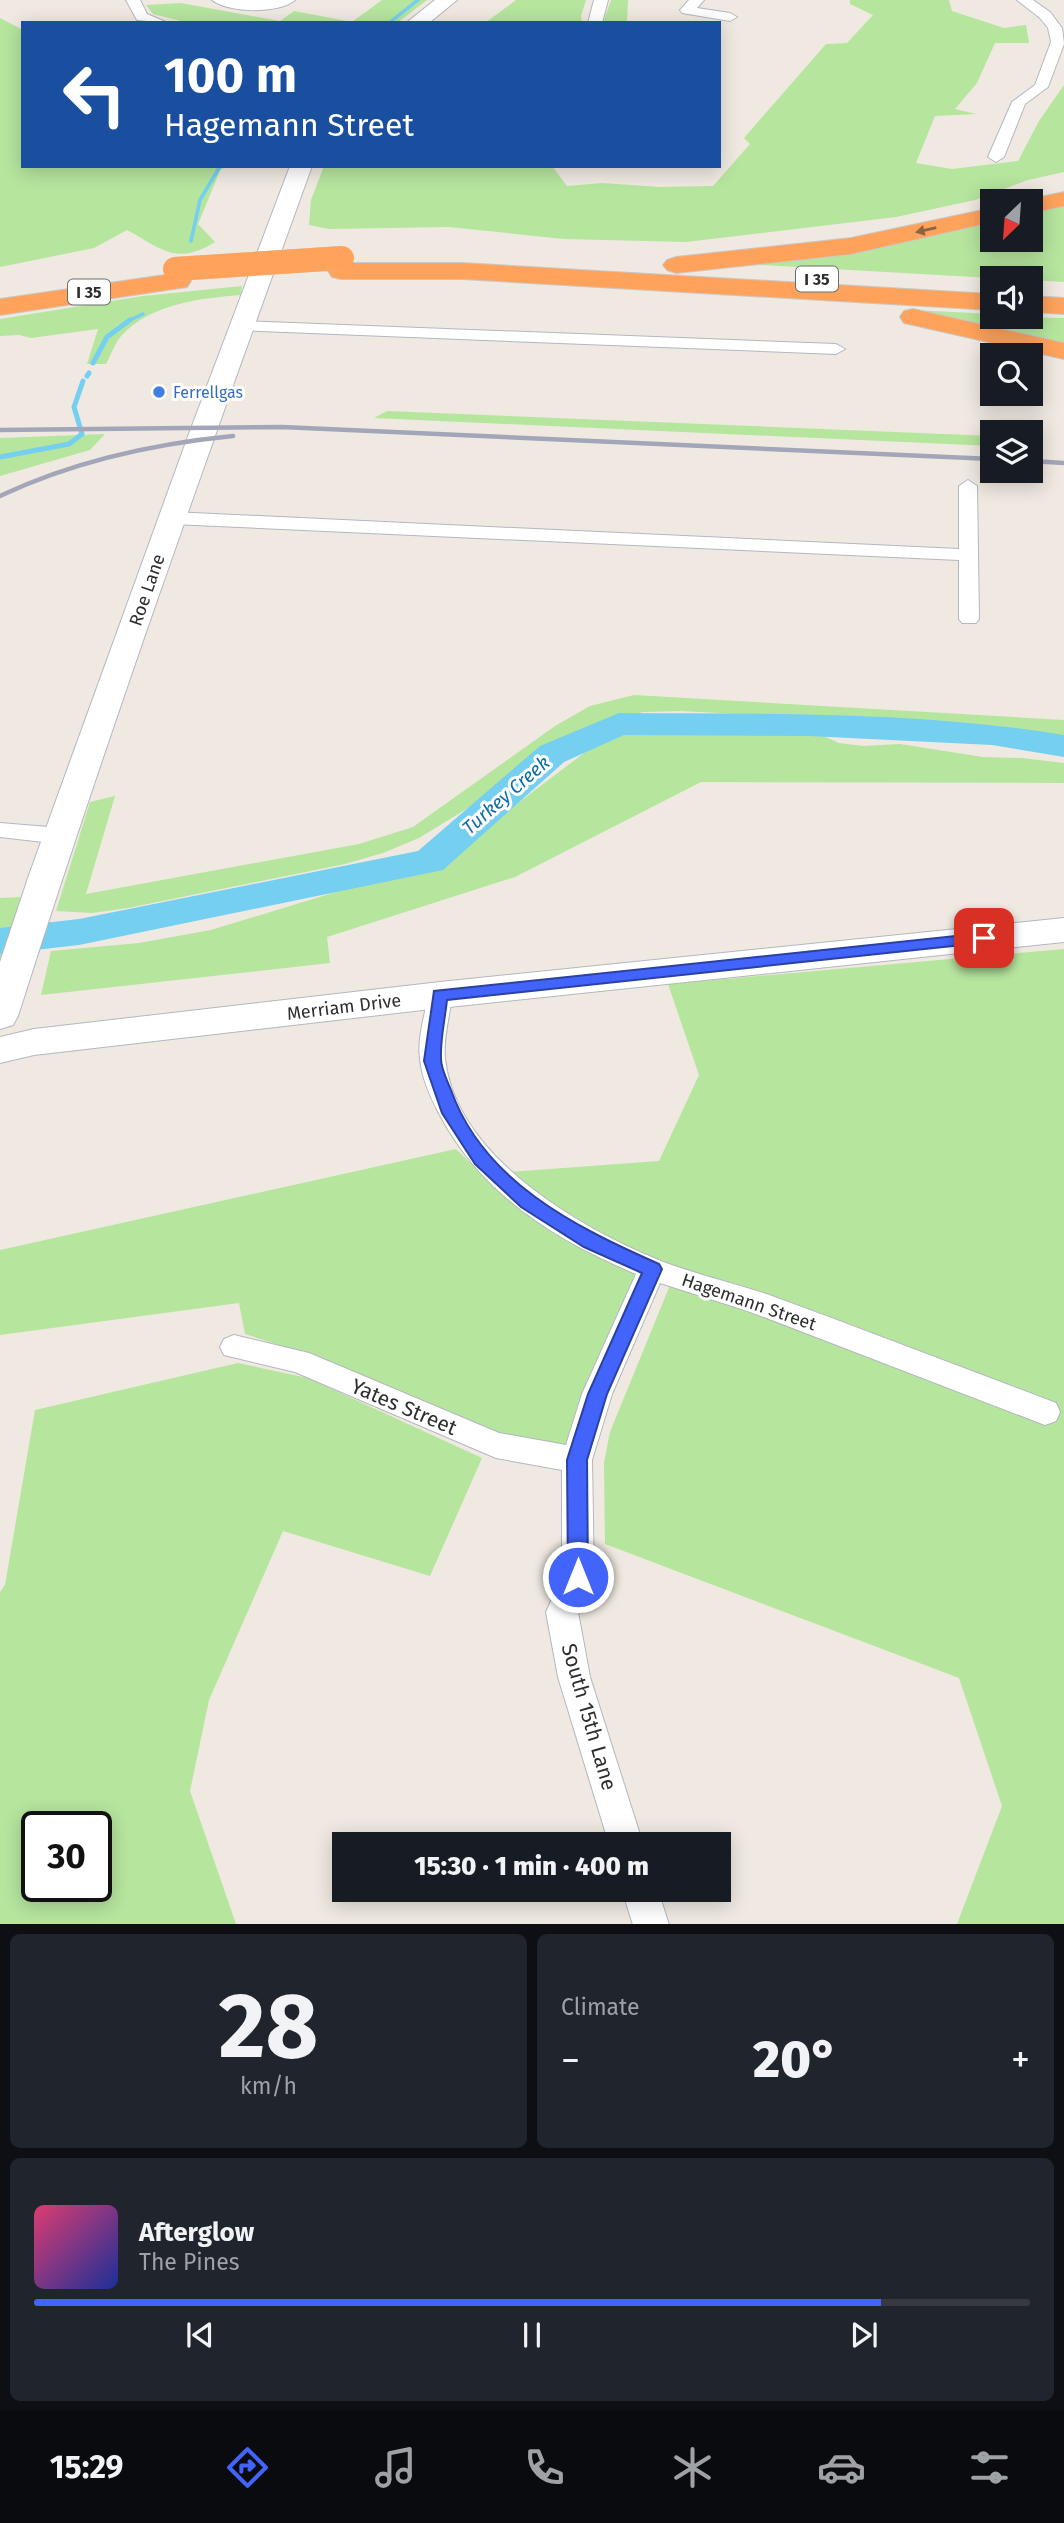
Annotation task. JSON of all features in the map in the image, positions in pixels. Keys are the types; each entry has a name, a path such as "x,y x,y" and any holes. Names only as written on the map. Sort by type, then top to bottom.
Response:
{"highway":[{"path":"1043,203 1064,199"},
{"path":"642,268 851,246 980,218"},
{"name":"I 35","path":"0,295 76,281 341,264 486,260 980,288"},
{"name":"I 35","path":"341,264 980,301"},
{"name":"I 35","path":"0,307 176,275"},
{"path":"748,288 977,330 1064,351"},
{"path":"1043,292 1064,293"},
{"path":"1043,305 1064,306"}],"street":[{"path":"133,0 142,17 155,21"},
{"path":"219,0 254,6 279,4 288,0"},
{"path":"419,21 447,0"},
{"path":"596,21 601,0"},
{"path":"697,0 687,10 735,13 721,25"},
{"path":"996,157 1019,102 1041,87 1058,42 1055,28 1045,15 1024,0"},
{"name":"Roe Lane","path":"3,1005 172,517 300,168"},
{"path":"242,326 836,349"},
{"path":"968,486 969,619"},
{"path":"172,517 969,555"},
{"path":"0,830 61,836"},
{"name":"Merriam Drive","path":"0,1050 34,1042 440,995 1064,930"},
{"name":"Hagemann Street","path":"440,995 432,1061 450,1113 481,1159 527,1202 590,1242 652,1269 736,1295 1045,1412"},
{"name":"South 15th Lane","path":"622,1832 575,1677 562,1612 578,1577 577,1460 597,1394 652,1269"},
{"name":"Yates Street","path":"234,1347 299,1361 496,1445 577,1460"},
{"path":"644,1902 651,1924"}],"green space":[{"path":"382,0 427,0 400,21 353,21"},
{"path":"516,0 586,0 582,21 488,21"},
{"path":"611,0 628,0 627,21 604,21"},
{"path":"850,0 949,0 952,11 1004,28 1026,25 1029,43 995,43 977,83 955,109 976,114 935,116 916,163 952,169 1018,161 1039,121 1064,85 1064,172 1028,180 1004,189 980,189 980,198 975,200 896,217 686,242 564,239 449,227 329,229 309,225 311,200 323,168 554,168 567,186 602,183 660,187 713,186 750,144 744,138 826,44 847,43 873,15 850,4"},
{"path":"181,3 280,21 181,21 153,14 146,5"},
{"path":"294,11 347,21 280,21"},
{"path":"0,18 21,29 21,168 221,168 198,224 215,242 201,249 190,253 169,252 127,230 94,248 0,267"},
{"path":"1064,203 1064,282 1043,281 1043,266 980,266 980,277 742,264 908,238 980,222 980,252 1043,252 1043,207"},
{"path":"242,286 241,295 177,304 147,316 120,338 106,364 87,364 98,329 31,338 19,335 0,336 0,319 143,296"},
{"path":"914,310 980,313 980,325"},
{"path":"1043,318 1064,318 1064,345 995,329 1043,329"},
{"path":"387,411 980,436 980,445 374,418"},
{"path":"105,434 90,450 0,476 0,438"},
{"path":"634,695 1064,720 1064,739 965,725 680,711 643,712 614,719 535,752 476,803 419,838 383,853 345,864 128,908 92,913 56,911 90,802 115,796 86,894 359,844 413,827 555,726 590,706"},
{"path":"772,730 819,734 839,743 863,746 900,744 983,757 1064,763 1064,783 701,782 515,877 327,937 330,963 41,995 51,951 139,943 211,930 447,858 486,831 502,815 596,744 632,731"},
{"path":"0,898 22,898 0,960"},
{"path":"1064,949 1064,1924 957,1924 1002,1806 959,1678 605,1544 604,1463 610,1432 677,1268 601,1238 570,1220 509,1172 659,1161 699,1075 668,984"},
{"path":"456,1149 497,1189 632,1271 639,1280 572,1451 495,1433 316,1357 245,1334 239,1303 0,1335 0,1250"},
{"path":"238,1363 308,1378 482,1458 430,1576 283,1531 209,1700 190,1791 236,1924 0,1924 0,1592 5,1585 35,1410"}],"waterway":[{"path":"392,21 418,0"},
{"path":"191,241 200,200 219,168"},
{"path":"130,320 143,314"},
{"path":"93,363 107,337 130,320"},
{"path":"0,457 69,444 82,434 74,407 83,381"},
{"name":"Turkey Creek","path":"0,941 79,932 430,861 552,754 619,724 809,725 992,734 1064,746"}],"railway":[{"path":"0,430 282,427 980,458"},
{"path":"0,496 56,473 114,456 172,444 233,436"},
{"path":"1043,462 1064,463"}],"place":[{"name":"Ferrellgas","path":"159,392"}],"route":[{"path":"578,1577 577,1460 597,1394 652,1269 590,1242 527,1202 481,1159 450,1113 432,1061 440,995 984,938"}]}
